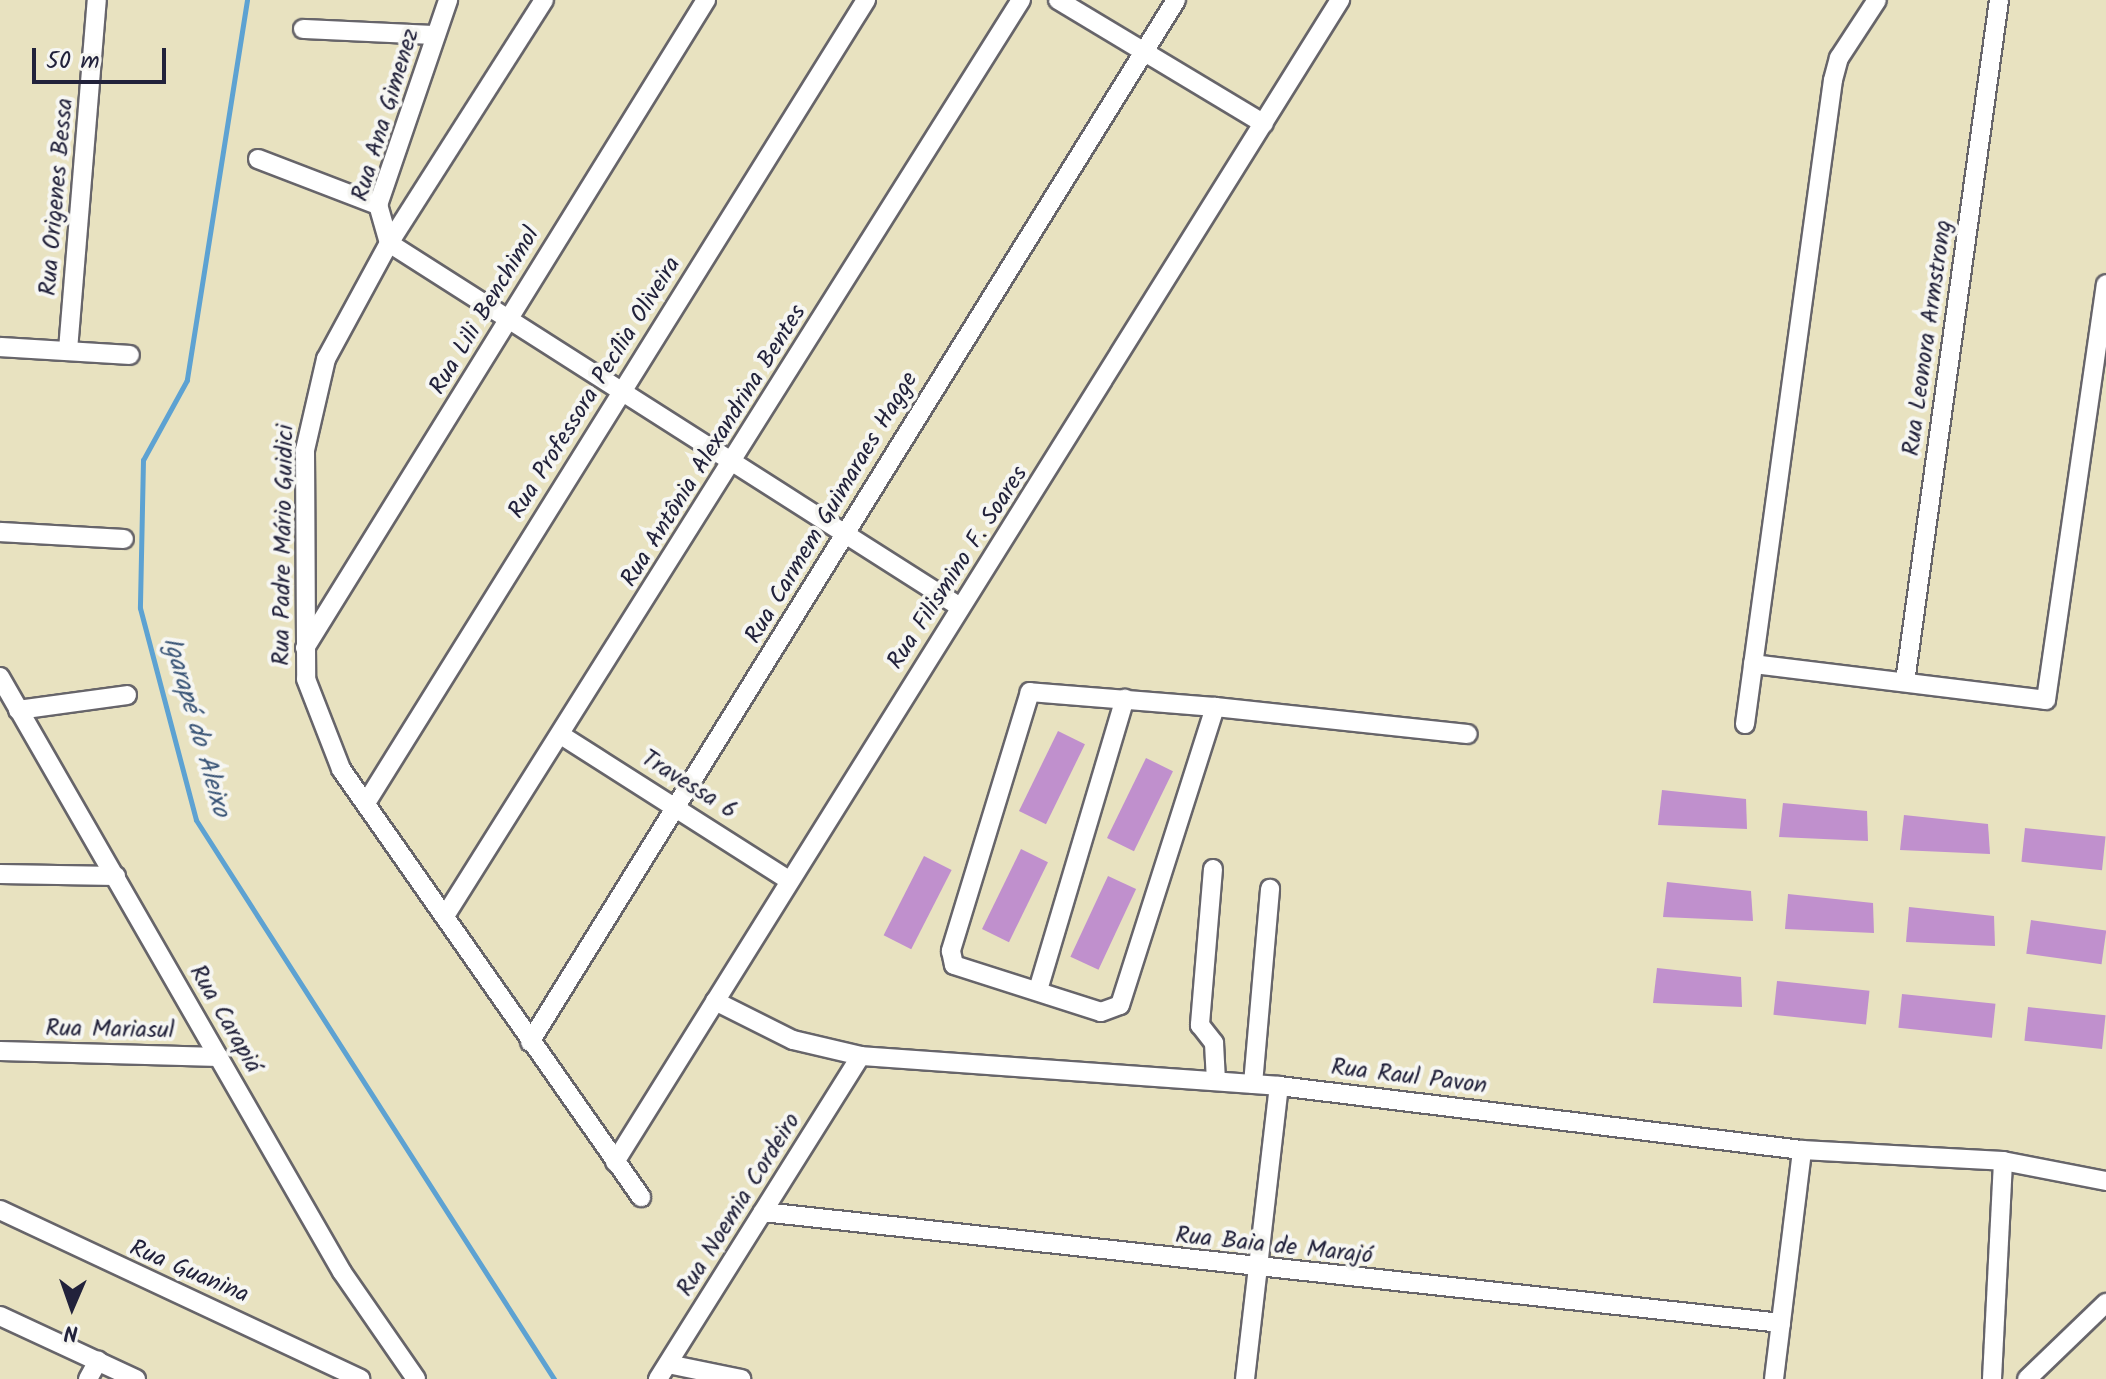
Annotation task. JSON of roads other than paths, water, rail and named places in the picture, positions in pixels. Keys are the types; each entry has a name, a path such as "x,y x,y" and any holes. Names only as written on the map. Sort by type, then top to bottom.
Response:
{"street":[{"name":"Rua Origenes Bessa","path":"68,350 97,0"},
{"name":"Rua Ana Gimenez","path":"389,243 378,205 448,0"},
{"name":"Rua Padre Mário Guidici","path":"544,0 389,243 326,359 310,416 305,648 316,717 366,803 641,1197"},
{"name":"Rua Lili Benchimol","path":"305,648 706,0"},
{"name":"Rua Professora Pecília Oliveira","path":"366,803 866,0"},
{"name":"Rua Antônia Alexandrina Bentes","path":"445,916 1021,0"},
{"path":"1058,0 1264,124"},
{"name":"Rua Carmem Guimaraes Hagge","path":"530,1042 1176,0"},
{"name":"Rua Filismino F. Soares","path":"615,1162 1340,0"},
{"path":"1745,724 1833,80 1839,58 1877,0"},
{"name":"Rua Leonora Armstrong","path":"1905,682 1999,0"},
{"path":"303,29 435,35"},
{"path":"258,159 378,205"},
{"path":"389,243 511,315 621,390 960,607"},
{"path":"1753,664 1905,682 2034,702 2049,694 2106,284"},
{"path":"0,347 130,355"},
{"path":"0,532 124,539"},
{"name":"Rua Carapiá","path":"0,677 10,704 116,876 342,1272 416,1379"},
{"path":"1215,707 1126,997 1101,1012 1038,990 960,969 951,959 1022,704 1038,689 1125,699 1215,707 1468,734"},
{"path":"10,704 127,695"},
{"path":"1038,990 1125,699"},
{"name":"Travessa 6","path":"561,735 678,803 789,880"},
{"path":"1213,869 1200,1025 1214,1043 1216,1081"},
{"path":"0,874 116,876"},
{"path":"1253,1084 1270,889"},
{"name":"Rua Raul Pavon","path":"715,1001 793,1040 861,1056 1279,1086 1802,1150 2003,1161 2106,1181"},
{"name":"Rua Mariasul","path":"0,1051 219,1057"},
{"name":"Rua Noemia Cordeiro","path":"663,1371 861,1056"},
{"path":"1245,1379 1279,1086"},
{"path":"1774,1379 1802,1150"},
{"path":"1992,1379 2003,1161"},
{"name":"Rua Guanina","path":"0,1212 360,1379"},
{"name":"Rua Baia de Marajó","path":"763,1212 1259,1270 1781,1323"},
{"path":"2027,1379 2106,1303"},
{"path":"0,1316 136,1379"},
{"path":"88,1379 98,1361"},
{"path":"663,1371 741,1379"}],"waterway":[{"name":"Igarapé do Aleixo","path":"247,0 187,380 143,460 140,608 196,820 554,1379"}]}
